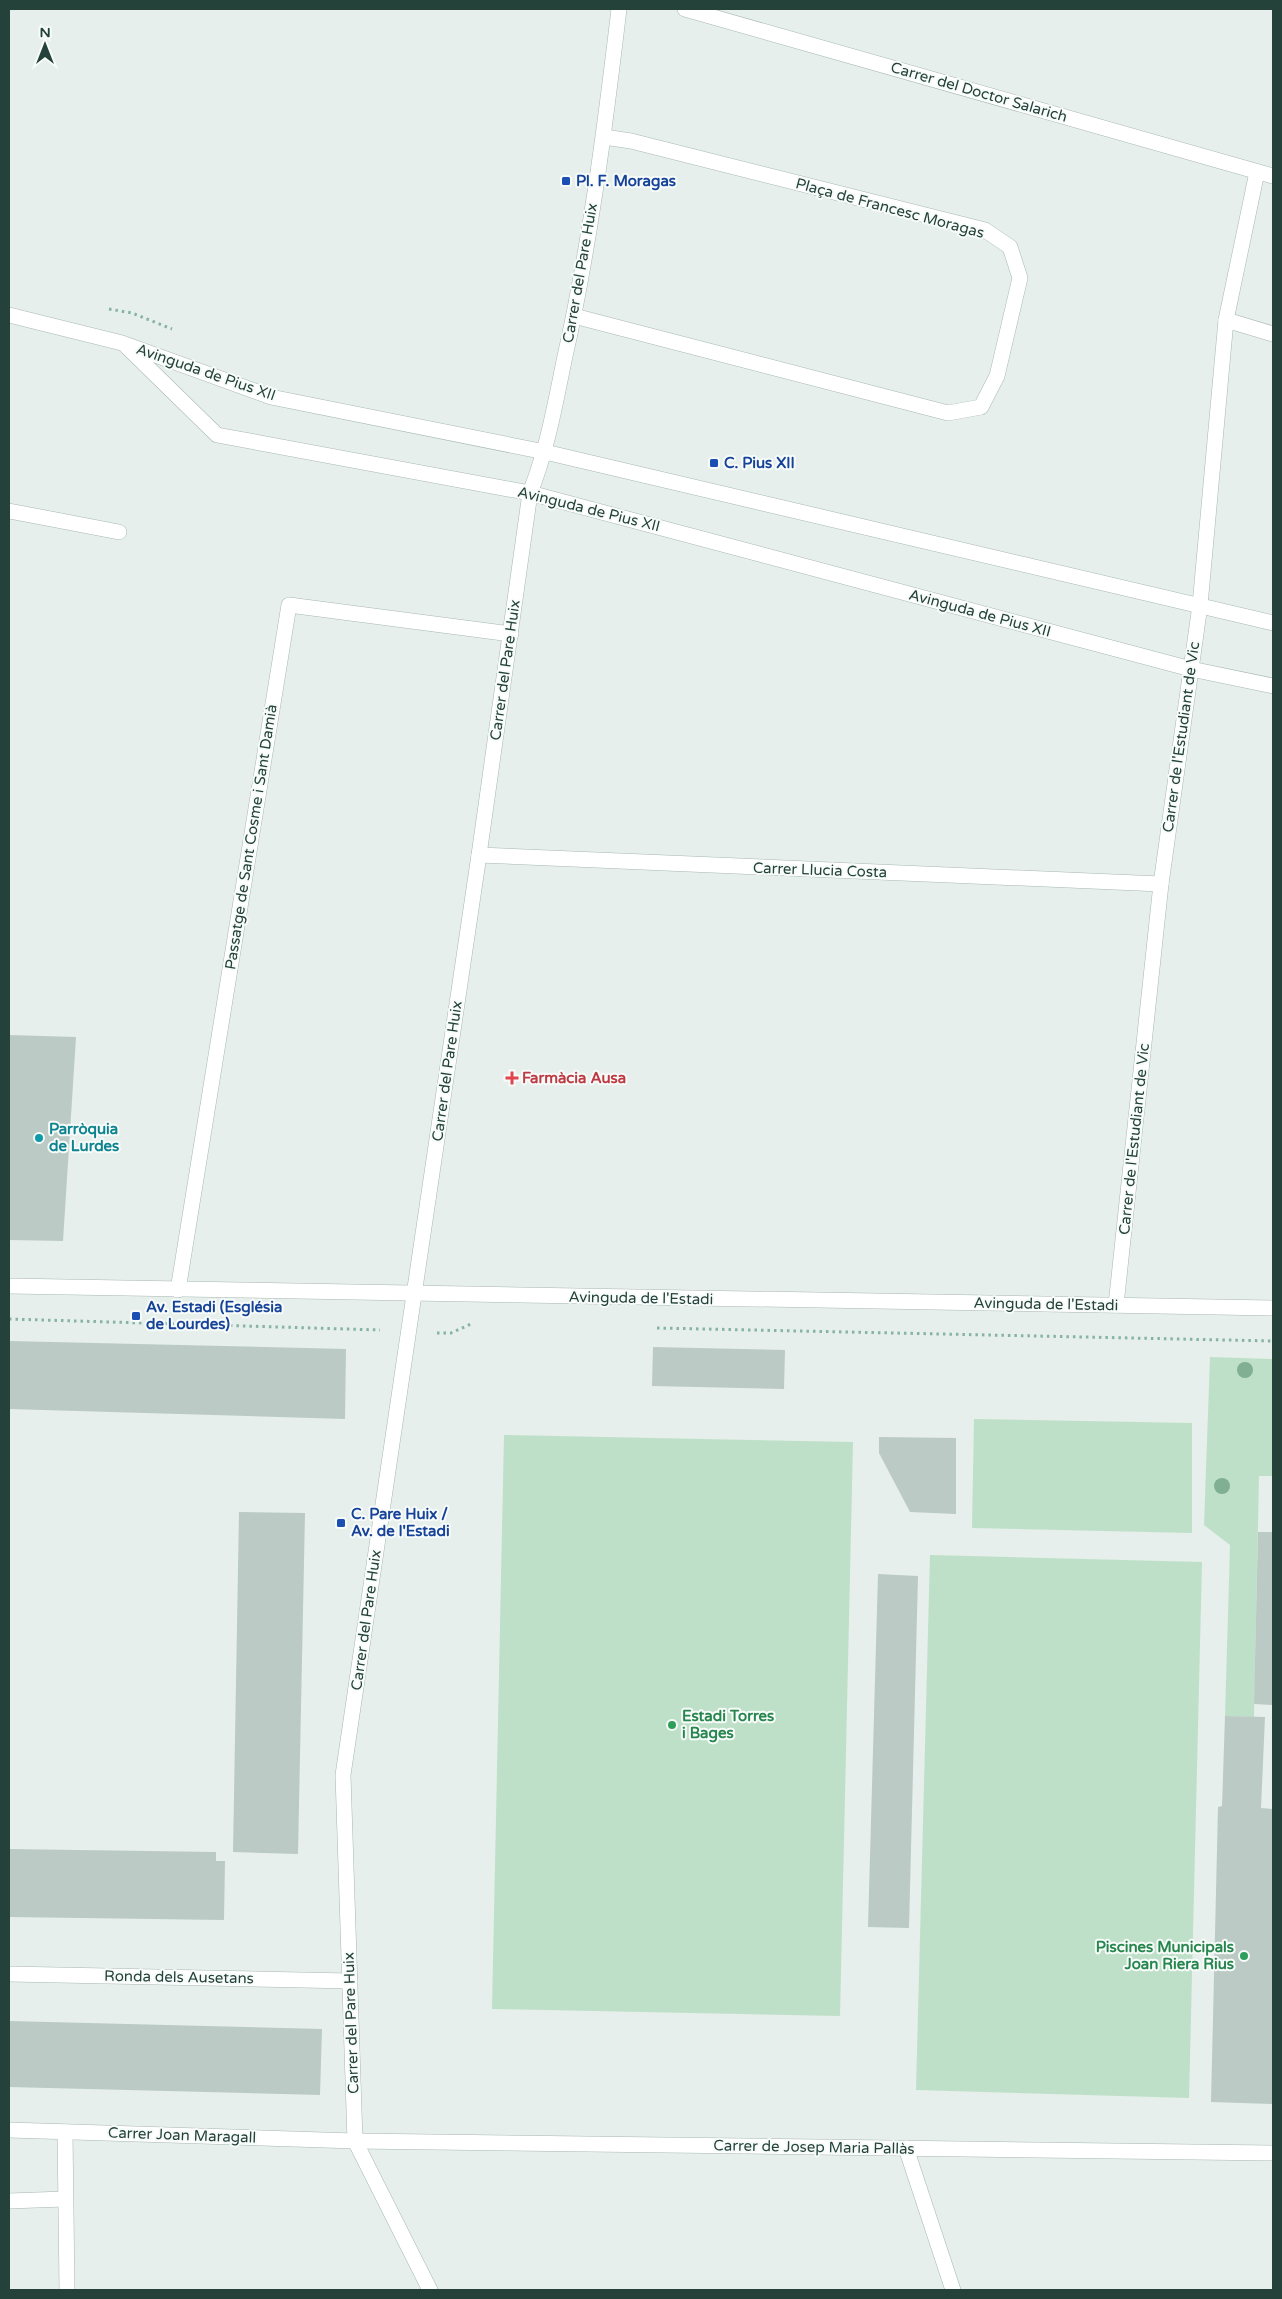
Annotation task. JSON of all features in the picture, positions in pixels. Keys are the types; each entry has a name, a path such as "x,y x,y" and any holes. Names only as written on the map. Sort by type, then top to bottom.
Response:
{"street":[{"name":"Carrer del Pare Huix","path":"356,2141 343,1775 479,855 530,492 545,452 574,316 604,137 619,9"},
{"name":"Carrer del Doctor Salarich","path":"685,9 1273,176"},
{"name":"Plaça de Francesc Moragas","path":"574,316 948,414 981,407 997,376 1020,278 1010,247 985,230 631,141 604,137"},
{"name":"Carrer de l'Estudiant de Vic","path":"1116,1304 1161,884 1200,606 1226,320 1257,172"},
{"path":"9,315 122,343"},
{"path":"1226,320 1273,334"},
{"name":"Avinguda de Pius XII","path":"122,343 271,397 545,452 1273,623"},
{"name":"Avinguda de Pius XII","path":"122,343 217,434 530,492 1191,669 1273,686"},
{"path":"9,511 119,532"},
{"name":"Passatge de Sant Cosme i Sant Damià","path":"178,1290 289,606 511,634"},
{"name":"Carrer Llucia Costa","path":"479,855 1161,884"},
{"name":"Avinguda de l'Estadi","path":"9,1286 1273,1308"},
{"name":"Ronda dels Ausetans","path":"9,1974 350,1981"},
{"name":"Carrer Joan Maragall","path":"9,2130 356,2141"},
{"path":"65,2132 64,2199 67,2290"},
{"path":"356,2141 430,2290"},
{"name":"Carrer de Josep Maria Pallàs","path":"356,2141 1273,2153"},
{"path":"906,2148 953,2290"},
{"path":"9,2201 64,2199"}],"path":[{"path":"9,1319 451,1333 469,1324 479,1324"},
{"path":"648,1328 1273,1341"}],"green space":[{"path":"1210,1357 1273,1359 1273,1476 1259,1476 1254,1717 1225,1716 1230,1545 1204,1525"},
{"path":"974,1419 1192,1423 1192,1533 972,1528"},
{"name":"Estadi Torres i Bages","path":"504,1435 853,1442 840,2016 492,2009"},
{"path":"930,1555 1202,1562 1189,2098 916,2090"}],"building":[{"name":"Parròquia de Lurdes","path":"9,1035 76,1037 63,1241 9,1240"},
{"path":"9,1341 346,1349 345,1419 9,1409"},
{"path":"653,1347 785,1350 784,1389 652,1386"},
{"path":"879,1437 956,1438 956,1514 910,1512 879,1453"},
{"path":"239,1512 305,1513 298,1854 233,1852"},
{"path":"1258,1532 1273,1532 1273,1705 1254,1704"},
{"path":"878,1574 918,1576 909,1928 868,1927"},
{"name":"Piscines Municipals Joan Riera Rius","path":"1225,1716 1265,1717 1261,1808 1273,1809 1273,2104 1211,2102 1218,1807 1222,1806"},
{"path":"9,1849 216,1852 216,1861 225,1861 224,1920 9,1917"},
{"path":"9,2021 322,2029 320,2095 9,2087"}],"place":[{"name":"Pl. F. Moragas","path":"566,181"},
{"name":"C. Pius XII","path":"714,463"},
{"name":"Farmàcia Ausa","path":"512,1078"},
{"name":"Parròquia de Lurdes","path":"39,1138"},
{"name":"Av. Estadi (Església de Lourdes)","path":"136,1316"},
{"name":"C. Pare Huix / Av. de l'Estadi","path":"341,1523"},
{"name":"Estadi Torres i Bages","path":"672,1725"},
{"name":"Piscines Municipals Joan Riera Rius","path":"1244,1956"}]}
